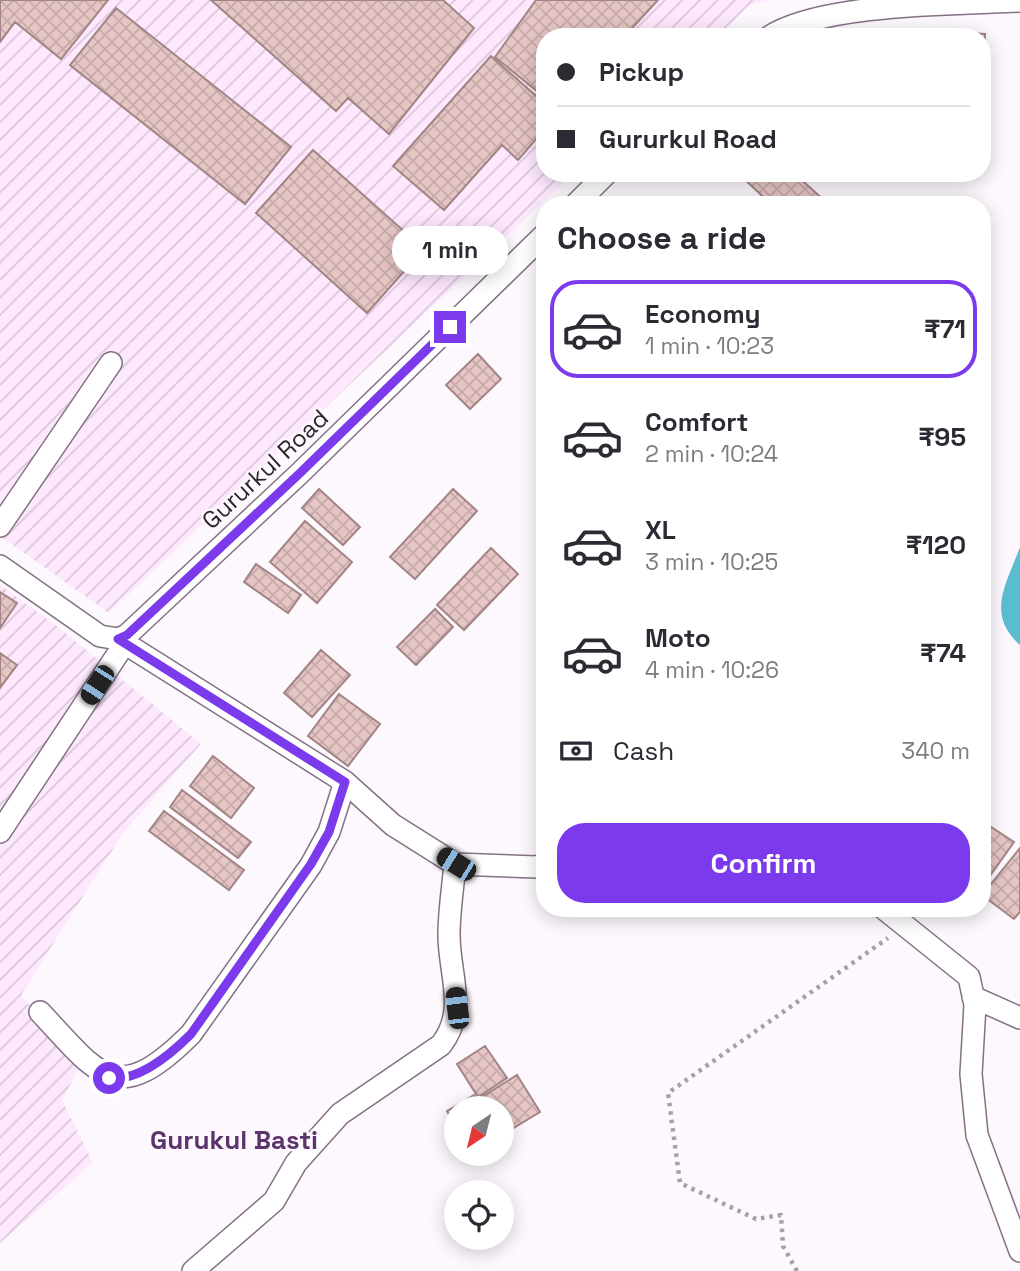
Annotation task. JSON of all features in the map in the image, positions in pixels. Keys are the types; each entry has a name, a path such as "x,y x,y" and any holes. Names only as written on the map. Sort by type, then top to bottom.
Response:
{"street":[{"path":"787,28 874,5 1020,1"},
{"path":"584,196 598,182"},
{"name":"Gururkul Road","path":"0,832 127,635 299,474 536,243"},
{"path":"0,526 111,363"},
{"path":"0,566 100,636 122,641 345,782 393,825 456,864 536,867"},
{"path":"40,1013 86,1061 109,1078 120,1079 133,1075 174,1051 191,1034 311,864 329,832 345,782"},
{"path":"193,1271 274,1201 296,1163 340,1114 441,1045 452,1030 457,1008 449,936 456,864"},
{"path":"895,917 969,977 973,997 971,1074 977,1135 1020,1251"},
{"path":"973,997 1020,1018"}],"path":[{"path":"797,1271 783,1246 781,1215 756,1219 680,1182 668,1093 906,925"}],"shaded area":[{"path":"0,0 768,0 750,5 726,28 536,28 536,182 564,182 549,196 536,196 536,208 109,613 0,536"},
{"path":"0,585 57,626 201,744 123,833 21,995 80,1066 62,1100 93,1163 0,1243"}],"water":[{"path":"1020,547 1020,645 1003,622 1001,610 1005,586"}],"building":[{"path":"0,0 108,0 61,59 15,22 0,42"},
{"path":"211,0 443,0 474,28 389,134 348,98 336,111"},
{"path":"536,0 658,0 632,28 536,28 536,90 495,57"},
{"path":"116,8 291,147 245,204 70,65"},
{"path":"491,56 536,96 536,139 518,160 502,145 444,210 393,166"},
{"path":"313,150 424,249 367,313 256,213"},
{"path":"747,182 804,182 819,196 762,196"},
{"path":"478,354 501,379 470,409 446,385"},
{"path":"319,489 360,527 343,545 302,508"},
{"path":"453,489 477,511 415,579 390,557"},
{"path":"305,521 352,562 317,603 270,562"},
{"path":"491,548 518,574 464,630 437,605"},
{"path":"256,564 301,595 288,613 244,582"},
{"path":"0,592 17,603 0,628"},
{"path":"435,609 453,627 416,665 397,647"},
{"path":"321,650 350,675 312,717 284,693"},
{"path":"0,653 17,665 0,688"},
{"path":"339,694 380,724 348,766 308,736"},
{"path":"213,756 254,788 231,818 190,786"},
{"path":"182,790 251,842 238,858 170,807"},
{"path":"164,811 244,870 229,890 149,831"},
{"path":"991,827 1014,842 991,874"},
{"path":"1020,848 1020,912 1014,919 991,902 991,884"},
{"path":"485,1046 507,1078 477,1096 457,1064"},
{"path":"517,1075 540,1112 514,1128 514,1096 483,1096"}],"district":[{"name":"Gurukul Basti","path":"234,1140"}],"route":[{"path":"109,1078 120,1079 133,1075 174,1051 191,1034 311,864 329,832 345,782 118,639 127,635 299,474 450,327"}]}
